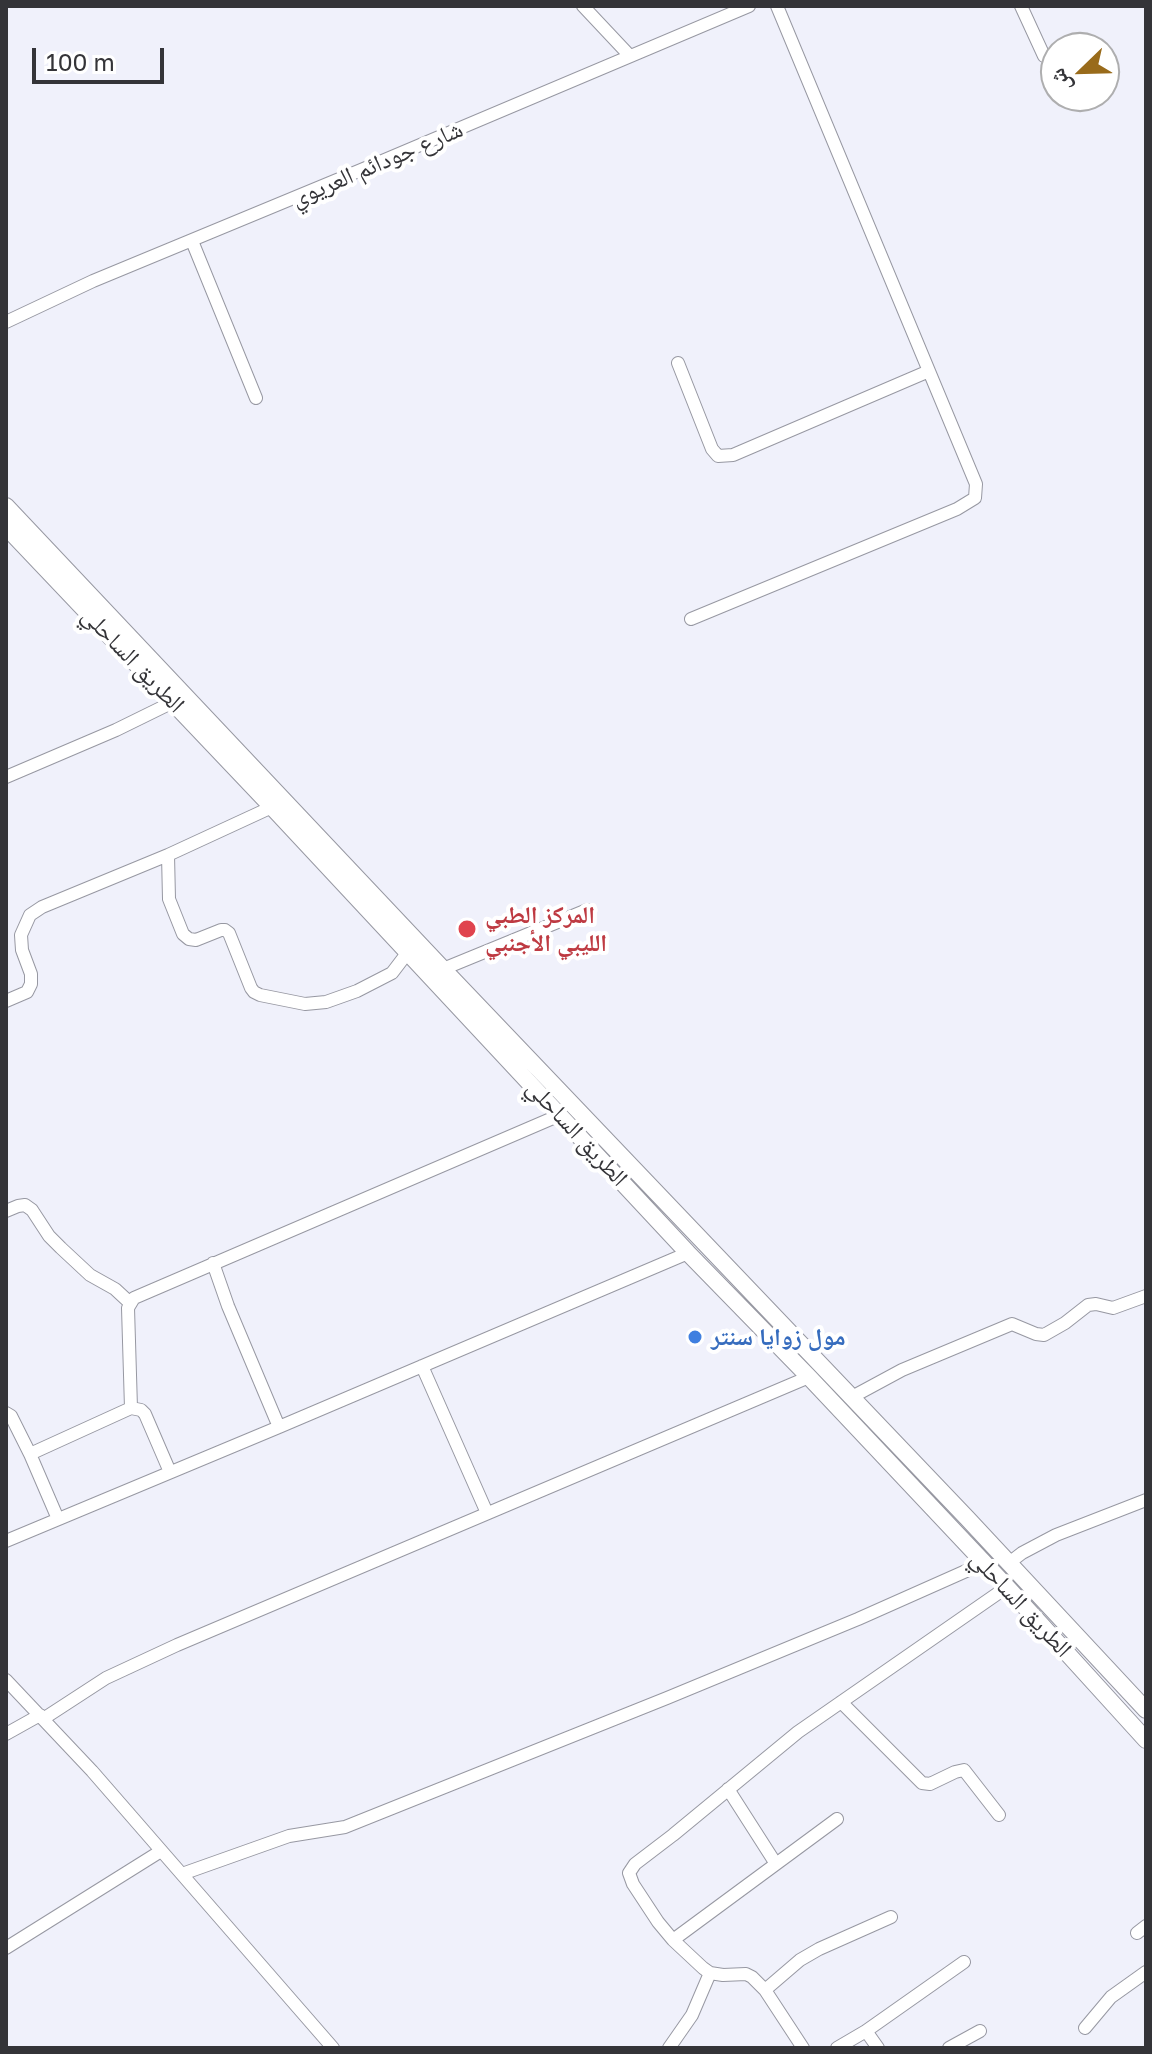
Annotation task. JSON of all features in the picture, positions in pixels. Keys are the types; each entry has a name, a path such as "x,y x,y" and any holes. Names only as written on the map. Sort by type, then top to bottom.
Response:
{"highway":[{"name":"الطريق الساحلي","path":"6,506 1146,1710"},
{"name":"الطريق الساحلي","path":"6,527 688,1253 1007,1587 1146,1740"}],"street":[{"path":"583,6 630,56"},
{"name":"شارع جودائم العريوي","path":"6,322 93,281 749,6"},
{"path":"691,619 917,526 975,498 976,484 777,6"},
{"path":"1021,6 1040,47"},
{"path":"192,241 256,398"},
{"path":"678,363 712,449 718,456 733,455 929,371"},
{"path":"6,777 173,702"},
{"path":"6,1001 27,992 31,984 21,935 30,915 42,907 168,855 272,807"},
{"path":"168,855 169,899 183,934 196,940 221,930 229,933 251,988 260,995 305,1004 326,1002 392,973 408,952"},
{"path":"443,969 587,910"},
{"path":"131,1408 128,1308 134,1298 560,1115"},
{"path":"6,1211 25,1205 32,1210 61,1248 90,1275 115,1289 129,1302"},
{"path":"6,1541 688,1253"},
{"path":"213,1263 279,1427"},
{"path":"852,1397 902,1370 1012,1324 1044,1335 1088,1305 1113,1308 1146,1296"},
{"path":"422,1366 487,1513"},
{"path":"6,1734 42,1717 106,1678 163,1651 809,1377"},
{"path":"30,1454 131,1408 145,1414 170,1472"},
{"path":"6,1413 11,1416 30,1454 58,1519"},
{"path":"1009,1563 1056,1535 1146,1500"},
{"path":"182,1874 289,1836 345,1827 832,1630 984,1563"},
{"path":"803,2048 765,1990 746,1974 710,1973 673,1940 633,1884 629,1873 635,1864 798,1732 1007,1587"},
{"path":"6,1680 182,1874 333,2048"},
{"path":"841,1702 922,1783 930,1784 964,1770 999,1815"},
{"path":"728,1789 776,1864"},
{"path":"673,1940 837,1819"},
{"path":"6,1948 161,1851"},
{"path":"765,1990 809,1954 891,1917"},
{"path":"837,2048 964,1962"},
{"path":"1085,2028 1111,1997 1146,1972"},
{"path":"669,2048 692,2015 710,1973"},
{"path":"866,2031 878,2048"},
{"path":"949,2048 980,2031"}],"place":[{"name":"المركز الطبي الليبي الأجنبي","path":"467,929"},
{"name":"مول زوايا سنتر","path":"695,1337"}]}
